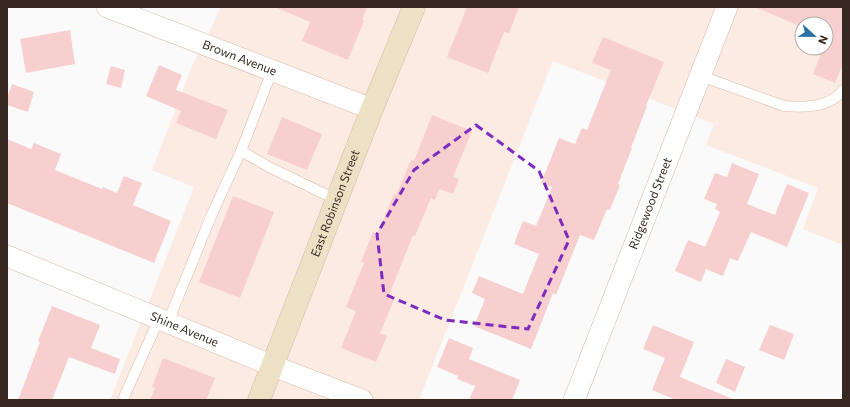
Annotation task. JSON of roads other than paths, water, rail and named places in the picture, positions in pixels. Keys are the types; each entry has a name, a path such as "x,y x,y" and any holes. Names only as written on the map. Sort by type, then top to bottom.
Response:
{"main road":[{"name":"East Robinson Street","path":"259,400 372,109 414,7"}],"street":[{"name":"Brown Avenue","path":"107,7 372,109"},
{"name":"Ridgewood Street","path":"574,400 727,7"},
{"name":"Shine Avenue","path":"9,261 362,400"}],"lane":[{"path":"124,398 164,321 241,151 272,71"},
{"path":"701,76 784,106 816,106 830,102 839,96 843,90"},
{"path":"241,151 269,167 337,200"}]}
